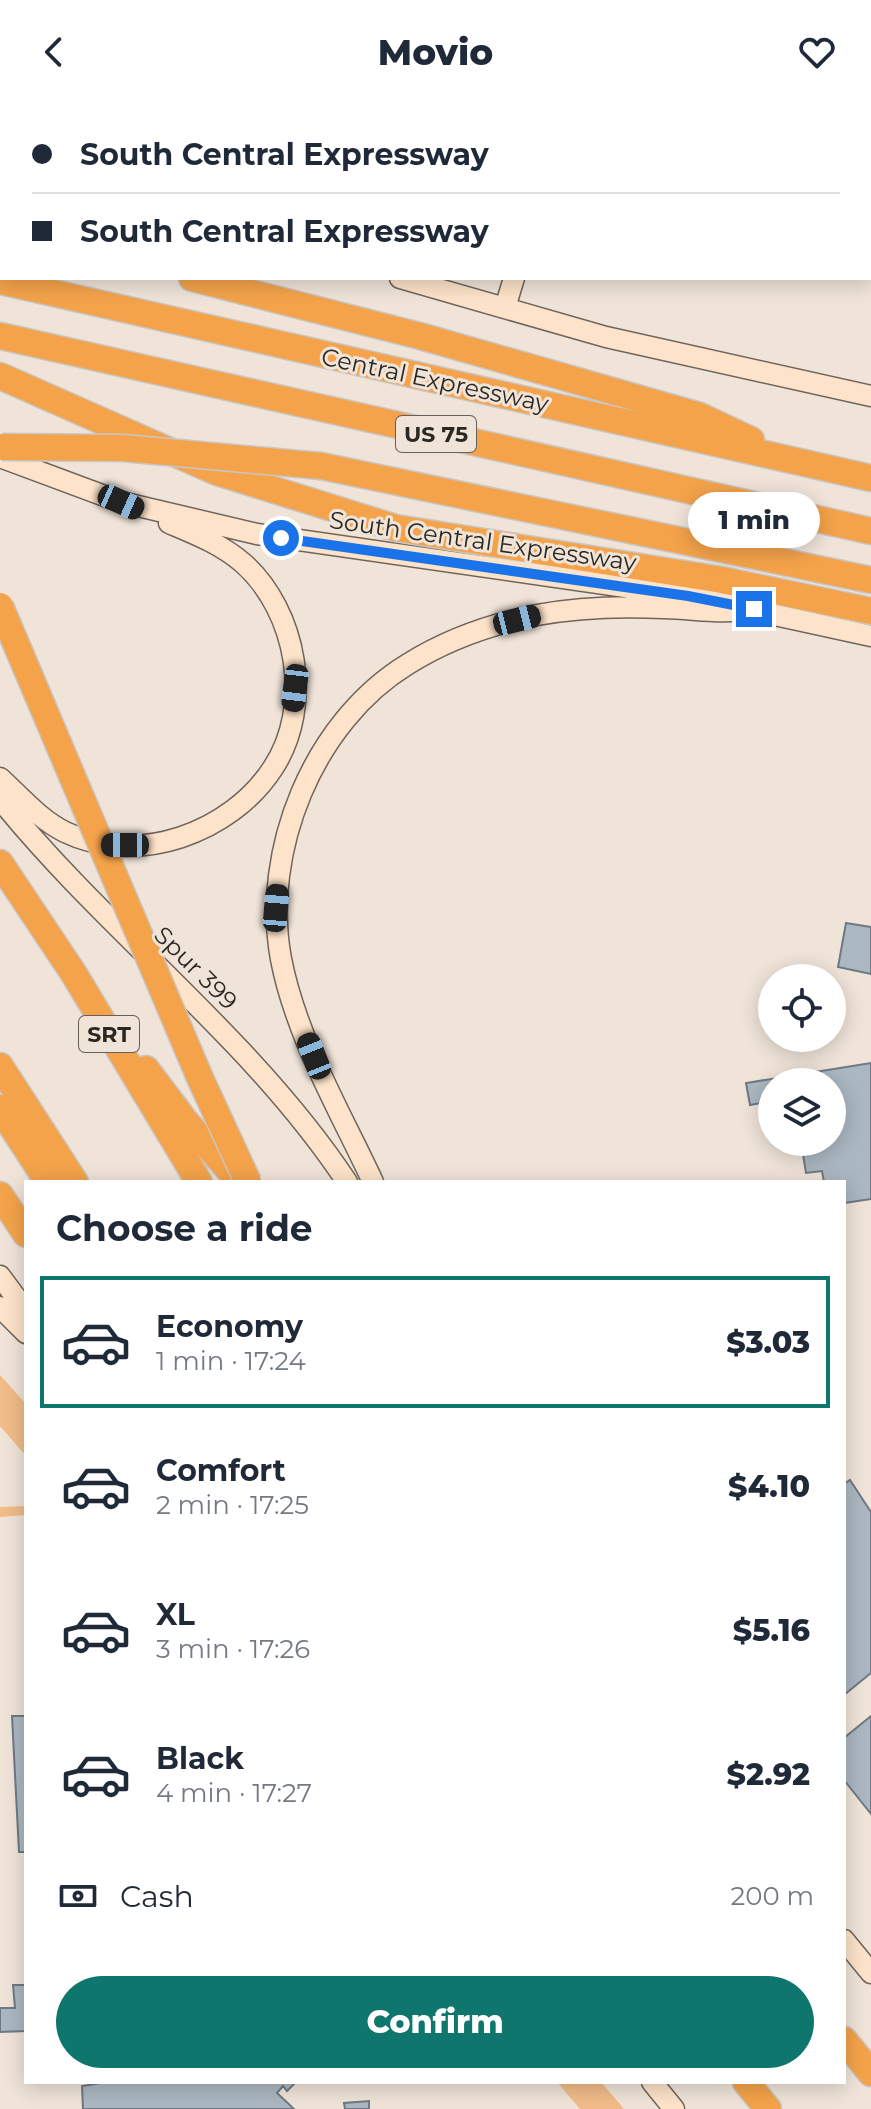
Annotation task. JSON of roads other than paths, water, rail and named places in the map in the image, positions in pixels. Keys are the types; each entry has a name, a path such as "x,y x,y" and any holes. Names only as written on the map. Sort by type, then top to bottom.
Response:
{"highway":[{"path":"200,280 420,336 700,416 798,461"},
{"name":"Central Expressway","path":"0,281 871,478"},
{"name":"US 75","path":"0,336 871,531"},
{"path":"0,376 217,472 396,528 722,580 871,611"},
{"path":"0,447 123,448 321,466 871,580"},
{"path":"0,606 200,1078 247,1180"},
{"name":"SRT","path":"0,863 74,974 143,1094 198,1180"},
{"path":"74,974 186,1122 238,1180"},
{"path":"0,1066 74,1180"},
{"path":"0,1108 47,1180"},
{"path":"0,1195 24,1231"},
{"path":"846,2036 858,2057"},
{"path":"748,2084 768,2109"}],"main road":[{"path":"407,280 606,337 871,396"},
{"path":"505,308 513,280"},
{"name":"South Central Expressway","path":"0,457 121,502 326,546 688,596 871,636"},
{"path":"0,778 38,815 66,832 106,845 143,845 201,831 250,798 275,766 291,724 295,688 293,654 284,620 267,590 228,551 121,502"},
{"path":"372,1180 291,999 276,908 280,863 291,819 308,779 332,737 369,696 405,665 448,641 493,625 586,608 667,608 716,614 754,609"},
{"name":"Spur 399","path":"0,799 43,850 237,1046 293,1109 346,1180"},
{"path":"0,1276 24,1308"},
{"path":"0,1307 24,1331"},
{"path":"846,1942 871,1973"},
{"path":"654,2084 674,2109"}]}
